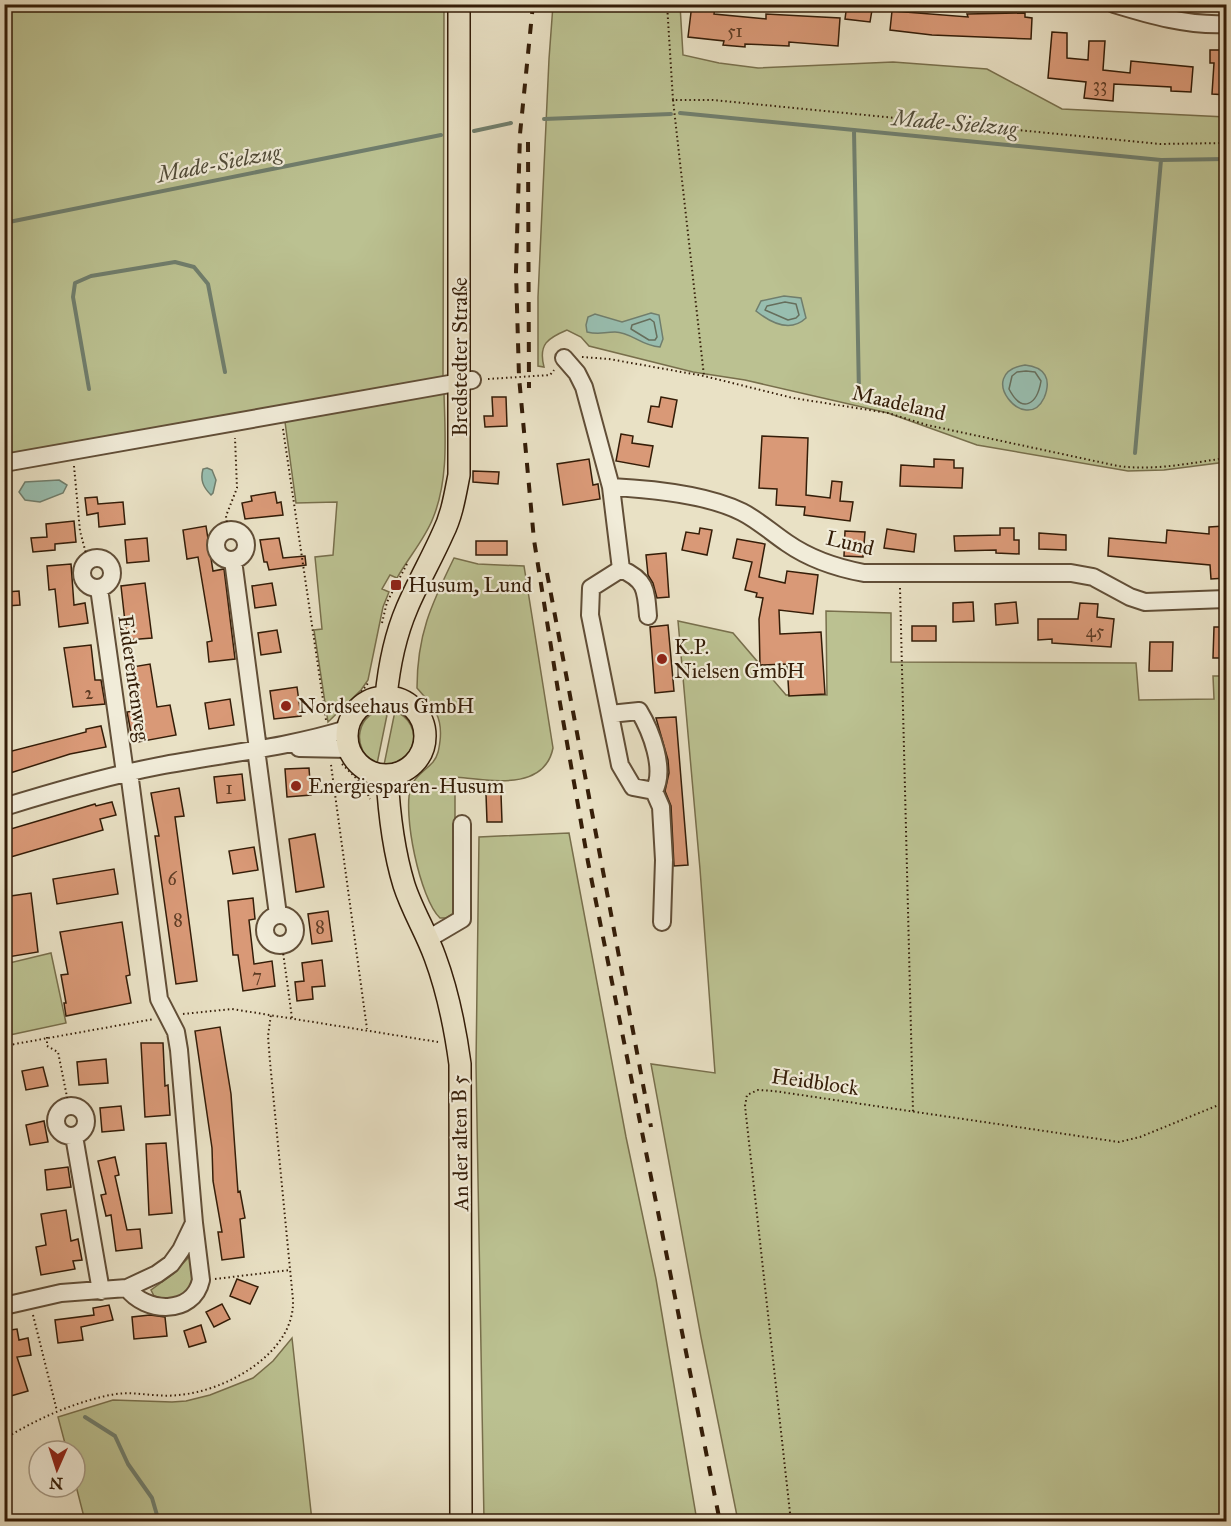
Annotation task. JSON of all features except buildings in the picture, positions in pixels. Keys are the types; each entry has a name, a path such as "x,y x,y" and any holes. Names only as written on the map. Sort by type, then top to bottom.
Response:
{"main road":[{"name":"Bredstedter Straße","path":"386,697 392,655 402,622 412,596 444,532 453,505 460,459 465,381 459,4"},
{"path":"386,697 399,699 411,705 420,716 425,728 425,742 421,755 413,766 401,773 387,776 364,769 335,741 361,706 372,699 386,697"},
{"name":"An der alten B 5","path":"387,776 388,804 398,864 448,995 461,1079 461,1521"}],"street":[{"path":"1114,4 1155,16 1191,22 1227,24"},
{"path":"564,358 577,373 584,387 611,487 621,569"},
{"path":"4,463 465,381"},
{"name":"Lund","path":"611,487 663,491 723,505 755,519 789,545 811,557 835,567 864,573 1071,573 1093,577 1130,597 1145,602 1227,599"},
{"path":"228,531 218,538 216,548 221,556 233,560 261,748 278,915 291,920 295,930 291,939 282,945"},
{"name":"Eiderentenweg","path":"88,561 103,559 111,566 110,581 99,588 159,999 176,1032 179,1050 201,1281"},
{"path":"88,561 83,568 83,578 88,585 99,588"},
{"path":"621,569 641,580 646,593 648,616"},
{"path":"621,569 591,588 590,615 620,765 633,787 654,791"},
{"path":"610,714 639,711 648,726 655,749 658,774 654,791 661,807 664,860 662,922"},
{"path":"4,807 127,773 261,748 335,741"},
{"path":"428,939 462,919 462,824"},
{"path":"69,1107 58,1114 56,1123 60,1132 74,1136 101,1291"},
{"path":"4,1306 62,1293 127,1288 157,1274 171,1264 181,1250 194,1222"},
{"path":"127,1288 134,1298 155,1305 175,1307 183,1305 195,1295 201,1281"}],"path":[{"path":"667,4 674,100 704,376"},
{"path":"674,100 724,101 1160,144 1227,143"},
{"name":"Maadeland","path":"564,358 583,356 609,359 704,376 793,398 888,413 927,425 1119,466 1157,467 1227,458"},
{"path":"465,381 549,375 564,358"},
{"path":"281,414 335,741 367,1029"},
{"path":"228,531 226,516 237,488 233,423"},
{"path":"72,451 80,531 88,561"},
{"path":"381,626 387,602 412,557"},
{"path":"900,573 913,1112"},
{"path":"370,800 364,786 342,764 335,741 340,714 350,701 362,692 371,678"},
{"path":"282,945 292,1018"},
{"path":"4,1046 167,1016 232,1009 444,1043"},
{"path":"47,1037 47,1046 58,1052 69,1107"},
{"name":"Heidblock","path":"791,1521 745,1106 747,1095 766,1090 1119,1142 1140,1137 1227,1102"},
{"path":"201,1281 290,1269"},
{"path":"30,1299 57,1411"}],"shaded area":[{"path":"5,5 444,5 443,381 5,458"},
{"path":"553,5 680,5 683,55 719,63 758,68 893,62 987,69 1062,109 1226,117 1226,462 1164,470 1128,471 977,445 888,413 745,380 693,372 589,346 581,337 567,330 546,343 542,353 544,367 538,366 538,297"},
{"path":"444,393 444,472 433,518 397,578 390,575 382,589 389,592 383,607 368,680 361,690 328,722 314,630 322,629 315,557 333,555 337,502 296,503 285,422 288,417"},
{"path":"454,558 478,564 524,566 553,748 548,762 539,772 527,777 499,781 455,777 455,912 446,918 440,918 426,893 420,875 411,835 409,799 413,782 433,762 439,747 440,725 436,712 417,688 418,669 427,621"},
{"path":"826,611 891,613 891,662 1136,663 1139,700 1214,699 1213,676 1226,676 1226,1521 738,1521 701,1337 651,1064 715,1073 678,621 733,633 786,695 827,695"},
{"path":"388,710 377,764 362,750 360,732 369,716 377,711"},
{"path":"395,711 411,725 413,742 404,758 384,765"},
{"path":"569,833 626,1137 656,1279 697,1521 484,1521 476,1064 479,837"},
{"path":"51,953 66,1023 5,1036 5,964"},
{"path":"188,1258 193,1258 193,1280 189,1289 170,1301 154,1296 151,1290 173,1274"},
{"path":"292,1338 312,1521 85,1521 79,1499 87,1499 87,1439 64,1439 58,1417 113,1400 172,1402 210,1395 253,1378 273,1361"}],"water":[{"path":"784,296 801,298 806,318 787,326 774,322 756,311 761,301"},
{"path":"651,313 659,315 663,339 660,347 647,344 626,334 587,332 588,317 595,314 622,322"},
{"path":"1025,365 1038,368 1047,380 1044,398 1036,408 1026,410 1016,406 1008,399 1003,389 1004,379 1010,370"},
{"path":"203,469 212,470 216,480 211,495 202,480"},
{"path":"59,480 67,485 63,493 40,502 25,500 19,492 25,482"}],"waterway":[{"name":"Made-Sielzug","path":"680,113 1161,160 1226,159"},
{"name":"Made-Sielzug","path":"544,119 671,114"},
{"name":"Made-Sielzug","path":"474,131 511,123"},
{"path":"854,131 859,394"},
{"name":"Made-Sielzug","path":"4,223 441,135"},
{"path":"1135,453 1161,160"},
{"path":"89,389 73,297 75,283 91,276 175,262 194,267 208,284 225,372"},
{"path":"85,1417 115,1436 128,1464 152,1498 159,1522"}],"railway":[{"path":"533,4 520,134 516,272 519,377 534,540 588,862 720,1522"},
{"path":"528,142 529,388"},
{"path":"547,573 651,1127"}],"place":[{"name":"Husum, Lund","path":"396,585"},
{"name":"K.P. Nielsen GmbH","path":"662,659"},
{"name":"Nordseehaus GmbH","path":"286,706"},
{"name":"Energiesparen-Husum","path":"296,786"}]}
